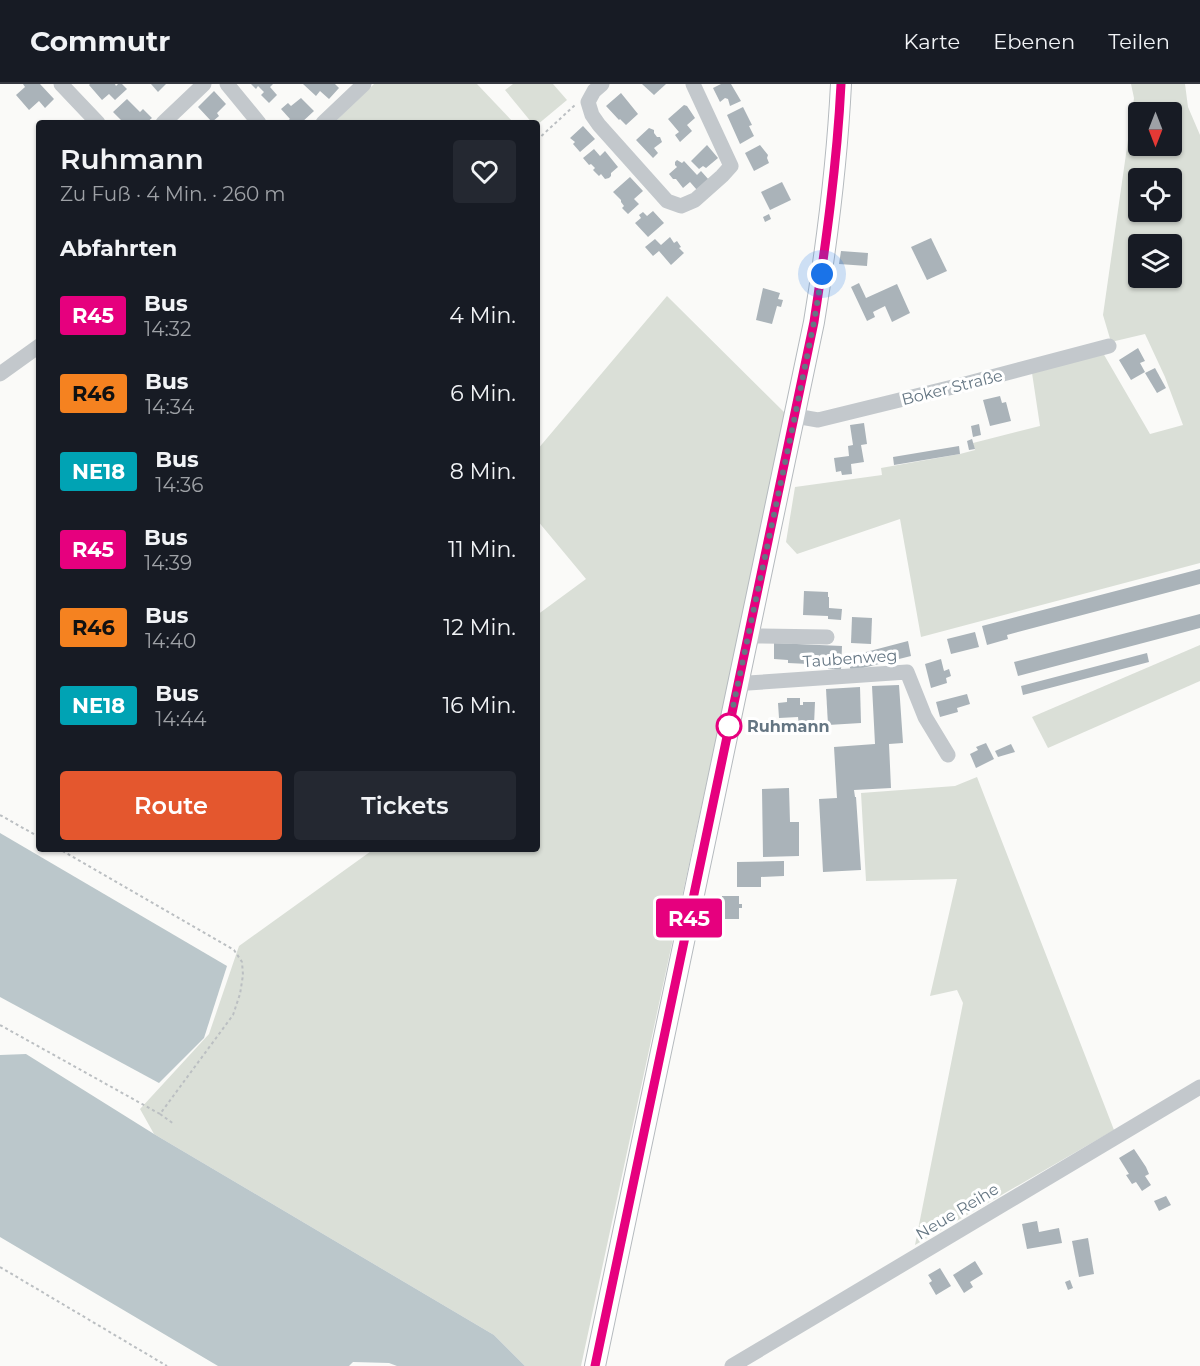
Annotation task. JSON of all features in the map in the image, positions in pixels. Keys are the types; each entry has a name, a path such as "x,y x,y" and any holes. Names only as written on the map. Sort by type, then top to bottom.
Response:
{"main road":[{"path":"596,1366 814,322 828,234 837,152 841,84"}],"street":[{"path":"61,84 95,120"},
{"path":"166,120 204,84"},
{"path":"227,84 257,120"},
{"path":"326,120 364,84"},
{"path":"602,84 594,91 588,102 599,125 667,201 681,206 695,200 731,166 693,84"},
{"name":"Boker Straße","path":"795,416 818,420 1109,346"},
{"path":"0,374 36,348"},
{"path":"749,634 827,638"},
{"name":"Taubenweg","path":"738,682 907,672 925,717 948,755"},
{"name":"Neue Reihe","path":"732,1366 1200,1087"}],"path":[{"path":"540,137 579,102 588,102"},
{"path":"0,815 36,835"},
{"path":"64,852 234,950 242,962 243,975 240,994 233,1015 160,1114"},
{"path":"0,1025 174,1124"},
{"path":"0,1267 167,1366"}],"shaded area":[{"path":"374,84 477,84 511,120 337,120"},
{"path":"513,84 553,84 567,100 540,122 540,120 530,120 505,90"},
{"path":"1131,84 1185,84 1188,107 1200,135 1200,563 921,637 900,519 797,554 786,542 795,487 882,475 881,468 960,454 975,450 973,443 1040,426 1032,373 1103,353 1150,434 1183,425 1165,377 1145,334 1111,342 1103,315 1128,140 1128,156 1182,156 1182,102 1133,102"},
{"path":"667,296 786,414 581,1366 525,1366 494,1335 154,1134 140,1109 209,1034 239,946 370,852 540,852 540,613 586,579 540,524 540,446"},
{"path":"1200,645 1200,681 1048,748 1032,717"},
{"path":"977,777 1114,1130 915,1245 963,1003 957,990 930,996 957,879 866,881 861,793 955,786"},
{"path":"0,833 227,966 204,1038 159,1083 0,997"},
{"path":"26,1054 154,1134 494,1335 525,1366 397,1366 389,1363 353,1362 349,1366 218,1366 0,1237 0,1055"}],"building":[{"path":"23,84 40,84 54,99 45,108 39,101 29,110 16,95 25,87"},
{"path":"90,84 115,84 116,86 122,84 127,89 115,100 109,94 102,100"},
{"path":"151,84 166,84 158,92"},
{"path":"251,84 273,84 270,87 277,95 269,103 261,95 264,92 258,86 256,89"},
{"path":"303,84 335,84 339,88 329,99 320,91 316,96"},
{"path":"642,84 666,84 654,95"},
{"path":"721,84 731,84 741,101 730,106 728,99 725,98 720,102 713,88"},
{"path":"214,91 226,104 217,113 219,116 214,120 210,120 198,107"},
{"path":"621,93 638,114 626,125 606,106"},
{"path":"301,98 314,111 304,120 289,120 281,109 288,103 291,106"},
{"path":"127,99 140,112 143,109 152,118 150,120 121,120 113,112"},
{"path":"684,105 695,118 687,125 692,131 680,142 675,135 679,132 668,119"},
{"path":"743,107 752,125 749,126 754,136 740,144 727,115"},
{"path":"583,126 595,139 580,152 570,138"},
{"path":"649,128 654,130 662,142 654,148 658,153 653,158 636,140"},
{"path":"707,145 718,158 706,168 703,166 699,169 691,161"},
{"path":"760,145 768,155 769,163 754,171 745,153"},
{"path":"594,149 600,156 605,151 618,167 609,178 605,179 601,174 599,176 593,170 595,168 583,158"},
{"path":"677,160 682,163 684,161 697,175 701,171 709,180 697,190 690,182 683,188 669,174 677,167 675,162"},
{"path":"630,177 643,191 634,199 639,204 628,214 622,208 624,206 621,200 613,192"},
{"path":"782,182 791,200 770,210 761,192"},
{"path":"653,211 664,223 648,237 635,223 641,218 639,215 643,212 647,216"},
{"path":"769,214 771,219 765,222 763,217"},
{"path":"670,237 674,243 677,241 684,253 671,265 659,251 653,256 645,247 655,239 661,245"},
{"path":"931,238 947,271 927,280 911,247"},
{"path":"841,251 868,253 867,266 839,264"},
{"path":"859,283 866,298 897,284 910,313 892,322 885,306 873,312 875,317 867,321 851,287"},
{"path":"763,288 780,293 778,299 783,300 781,307 777,306 772,324 756,320"},
{"path":"1138,348 1145,361 1140,363 1145,372 1131,380 1119,360"},
{"path":"1155,368 1166,388 1157,393 1145,373"},
{"path":"1000,396 1002,403 1006,402 1011,421 990,426 983,400"},
{"path":"864,423 867,444 861,445 864,462 851,464 852,474 842,475 841,471 836,472 834,458 849,456 848,446 853,445 850,425"},
{"path":"979,424 981,435 973,437 971,426"},
{"path":"972,439 975,449 969,450 967,441"},
{"path":"959,446 960,454 894,465 893,457"},
{"path":"1200,569 1200,584 1007,635 1008,639 987,645 982,626"},
{"path":"804,591 828,592 829,608 842,609 841,620 828,619 828,616 803,615"},
{"path":"1200,614 1200,628 1018,676 1014,662"},
{"path":"852,617 872,618 871,644 851,643"},
{"path":"975,632 979,647 951,654 947,639"},
{"path":"908,641 911,656 851,671 847,657"},
{"path":"774,643 842,646 841,670 828,669 829,665 788,663 788,660 774,659"},
{"path":"1147,653 1149,662 1023,695 1021,686"},
{"path":"941,659 944,671 949,669 951,676 946,678 947,683 931,688 925,664"},
{"path":"899,685 903,743 889,744 891,788 854,790 861,870 823,872 819,799 837,798 834,747 875,744 872,686"},
{"path":"860,687 861,723 828,725 826,689"},
{"path":"967,694 970,704 957,708 958,712 940,717 936,702"},
{"path":"787,698 800,698 800,705 803,705 803,702 815,702 814,725 799,726 798,717 779,718 778,703 787,702"},
{"path":"986,743 994,759 976,768 970,754 978,750 976,747"},
{"path":"1011,744 1015,752 998,757 995,751"},
{"path":"789,788 790,822 799,822 799,856 763,857 762,789"},
{"path":"784,861 784,876 761,877 761,887 737,887 737,862"},
{"path":"722,896 739,896 739,904 742,904 742,908 739,908 739,919 722,919"},
{"path":"1134,1149 1149,1174 1145,1176 1151,1185 1142,1191 1136,1182 1132,1184 1119,1158"},
{"path":"1166,1196 1171,1205 1159,1211 1154,1201"},
{"path":"1037,1221 1039,1232 1059,1228 1062,1243 1027,1249 1022,1224"},
{"path":"1088,1238 1094,1274 1079,1277 1072,1241"},
{"path":"975,1261 983,1274 970,1282 973,1287 964,1293 953,1275"},
{"path":"940,1268 951,1286 936,1295 929,1283 932,1281 928,1275"},
{"path":"1070,1280 1073,1288 1068,1290 1065,1282"}],"bus line":[{"name":"R45","path":"595,1366 814,322 833,192 841,84"}],"place":[{"name":"Ruhmann","path":"729,726"}],"route":[{"path":"729,726 795,416 822,274"}]}
